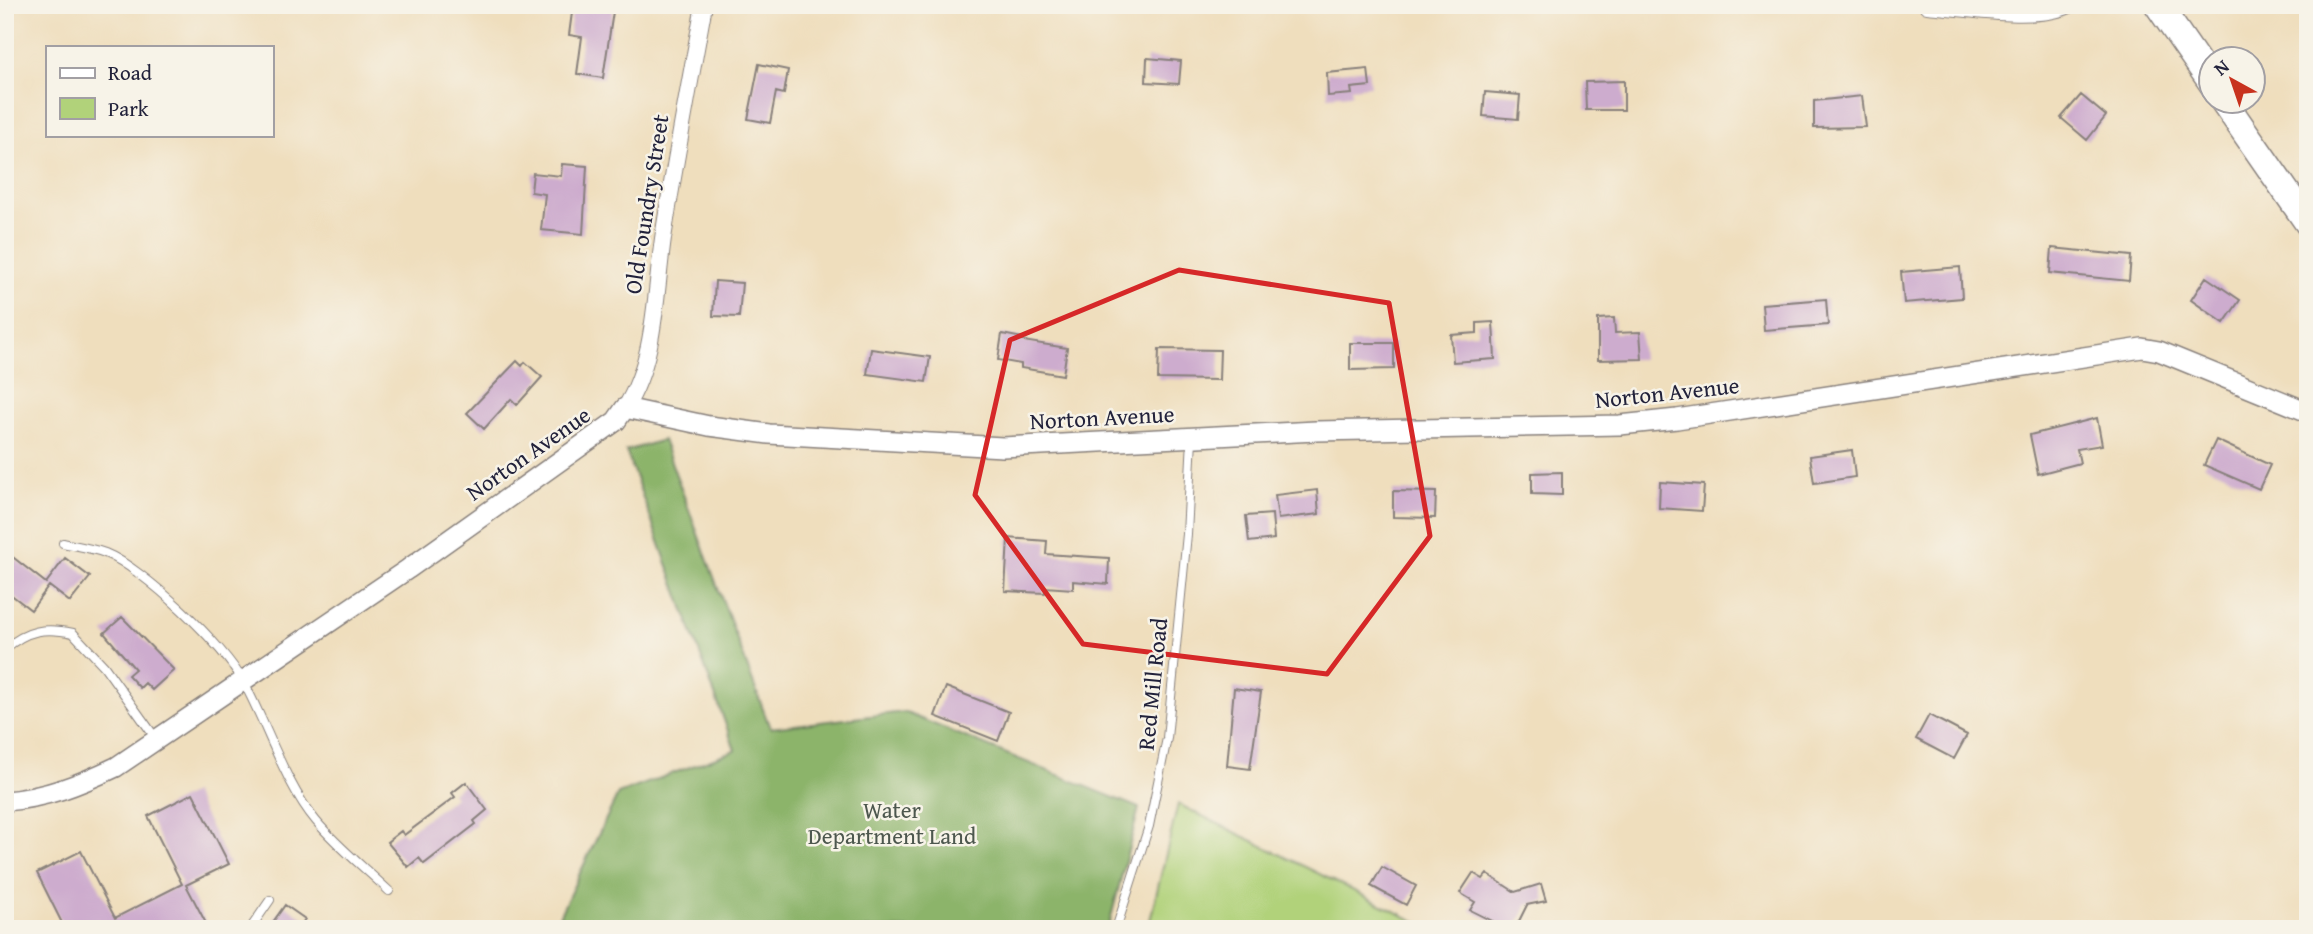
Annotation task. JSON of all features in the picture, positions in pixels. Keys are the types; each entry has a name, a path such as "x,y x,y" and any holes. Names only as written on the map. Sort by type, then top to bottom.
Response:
{"highway":[{"path":"2158,5 2198,64"},
{"path":"2234,116 2308,223"}],"street":[{"name":"Old Foundry Street","path":"625,408 635,393 647,348 664,230 704,5"},
{"path":"1927,5 2030,12 2060,10 2069,5"},
{"name":"Norton Avenue","path":"5,801 27,800 66,790 116,767 244,682 555,465 616,421 625,408 709,426 769,434 1003,447 1466,426 1631,424 2142,348 2159,351 2308,412"}],"lane":[{"name":"Red Mill Road","path":"1116,929 1149,825 1167,738 1187,534 1192,437"},
{"path":"63,543 107,554 136,572 196,622 225,653 244,682 279,757 315,820 389,891"},
{"path":"5,649 24,634 36,630 73,633 104,666 157,741"},
{"path":"250,929 270,900"},
{"path":"5,918 11,929"}],"highlighted area":[{"path":"1179,270 1389,303 1430,536 1327,674 1083,644 975,495 1010,340"}],"green space":[{"name":"Water Department Land","path":"663,440 770,728 904,712 1139,808 1108,929 553,929 618,794 735,750 626,451"},
{"path":"1178,804 1431,929 1148,929"}],"building":[{"path":"573,5 614,5 603,78 577,74 582,37 569,35"},
{"path":"1147,58 1181,61 1179,84 1146,82"},
{"path":"759,64 788,70 784,94 776,92 770,123 748,119"},
{"path":"1368,69 1370,86 1351,88 1352,94 1328,96 1327,73"},
{"path":"1624,81 1624,110 1586,110 1585,82"},
{"path":"1485,92 1520,95 1518,119 1483,116"},
{"path":"2081,95 2106,116 2087,140 2061,118"},
{"path":"1862,96 1866,127 1814,128 1814,101"},
{"path":"562,164 587,166 583,234 541,230 545,194 531,192 533,173 561,176"},
{"path":"2052,248 2131,256 2129,281 2050,273"},
{"path":"1960,267 1962,298 1904,303 1901,272"},
{"path":"2206,277 2240,300 2224,323 2191,300"},
{"path":"715,281 742,283 739,317 713,316"},
{"path":"1826,299 1828,325 1764,330 1762,304"},
{"path":"1614,318 1615,333 1640,332 1642,359 1598,360 1598,319"},
{"path":"1493,322 1495,359 1453,362 1451,335 1477,333 1477,323"},
{"path":"1002,334 1023,338 1023,341 1067,348 1063,375 1021,368 1021,364 998,360"},
{"path":"1350,343 1394,343 1394,369 1350,370"},
{"path":"871,349 930,357 926,382 867,374"},
{"path":"1159,349 1220,350 1219,380 1158,379"},
{"path":"517,361 522,366 525,362 542,377 517,405 511,399 484,429 467,413"},
{"path":"2097,418 2102,445 2077,449 2080,463 2038,474 2030,435"},
{"path":"2216,440 2270,465 2259,489 2204,465"},
{"path":"1852,450 1855,477 1814,483 1810,456"},
{"path":"1562,472 1562,495 1532,494 1532,473"},
{"path":"1660,482 1704,485 1702,511 1659,508"},
{"path":"1317,490 1319,514 1278,519 1275,495"},
{"path":"1393,491 1436,492 1435,518 1393,517"},
{"path":"1272,514 1274,539 1249,542 1246,516"},
{"path":"1008,538 1047,541 1046,554 1109,558 1108,584 1073,581 1073,589 1045,587 1045,593 1005,591"},
{"path":"5,551 46,583 65,558 90,577 70,602 49,586 31,610 5,590"},
{"path":"122,617 174,670 152,690 145,683 140,688 128,675 135,669 104,633"},
{"path":"946,687 1009,712 998,741 935,716"},
{"path":"1234,688 1261,692 1250,769 1227,766"},
{"path":"1929,715 1967,735 1954,759 1916,739"},
{"path":"466,782 487,810 474,821 476,824 424,864 419,858 408,867 387,842 401,831 404,835 455,797 452,793"},
{"path":"193,793 229,864 186,885 209,929 65,929 37,873 81,851 115,918 182,884 148,816"},
{"path":"1382,867 1416,886 1406,905 1371,886"},
{"path":"1473,873 1483,879 1487,874 1515,892 1541,884 1546,901 1527,905 1515,929 1508,929 1470,910 1475,902 1460,893"},
{"path":"285,905 305,919 298,929 268,929"}]}
